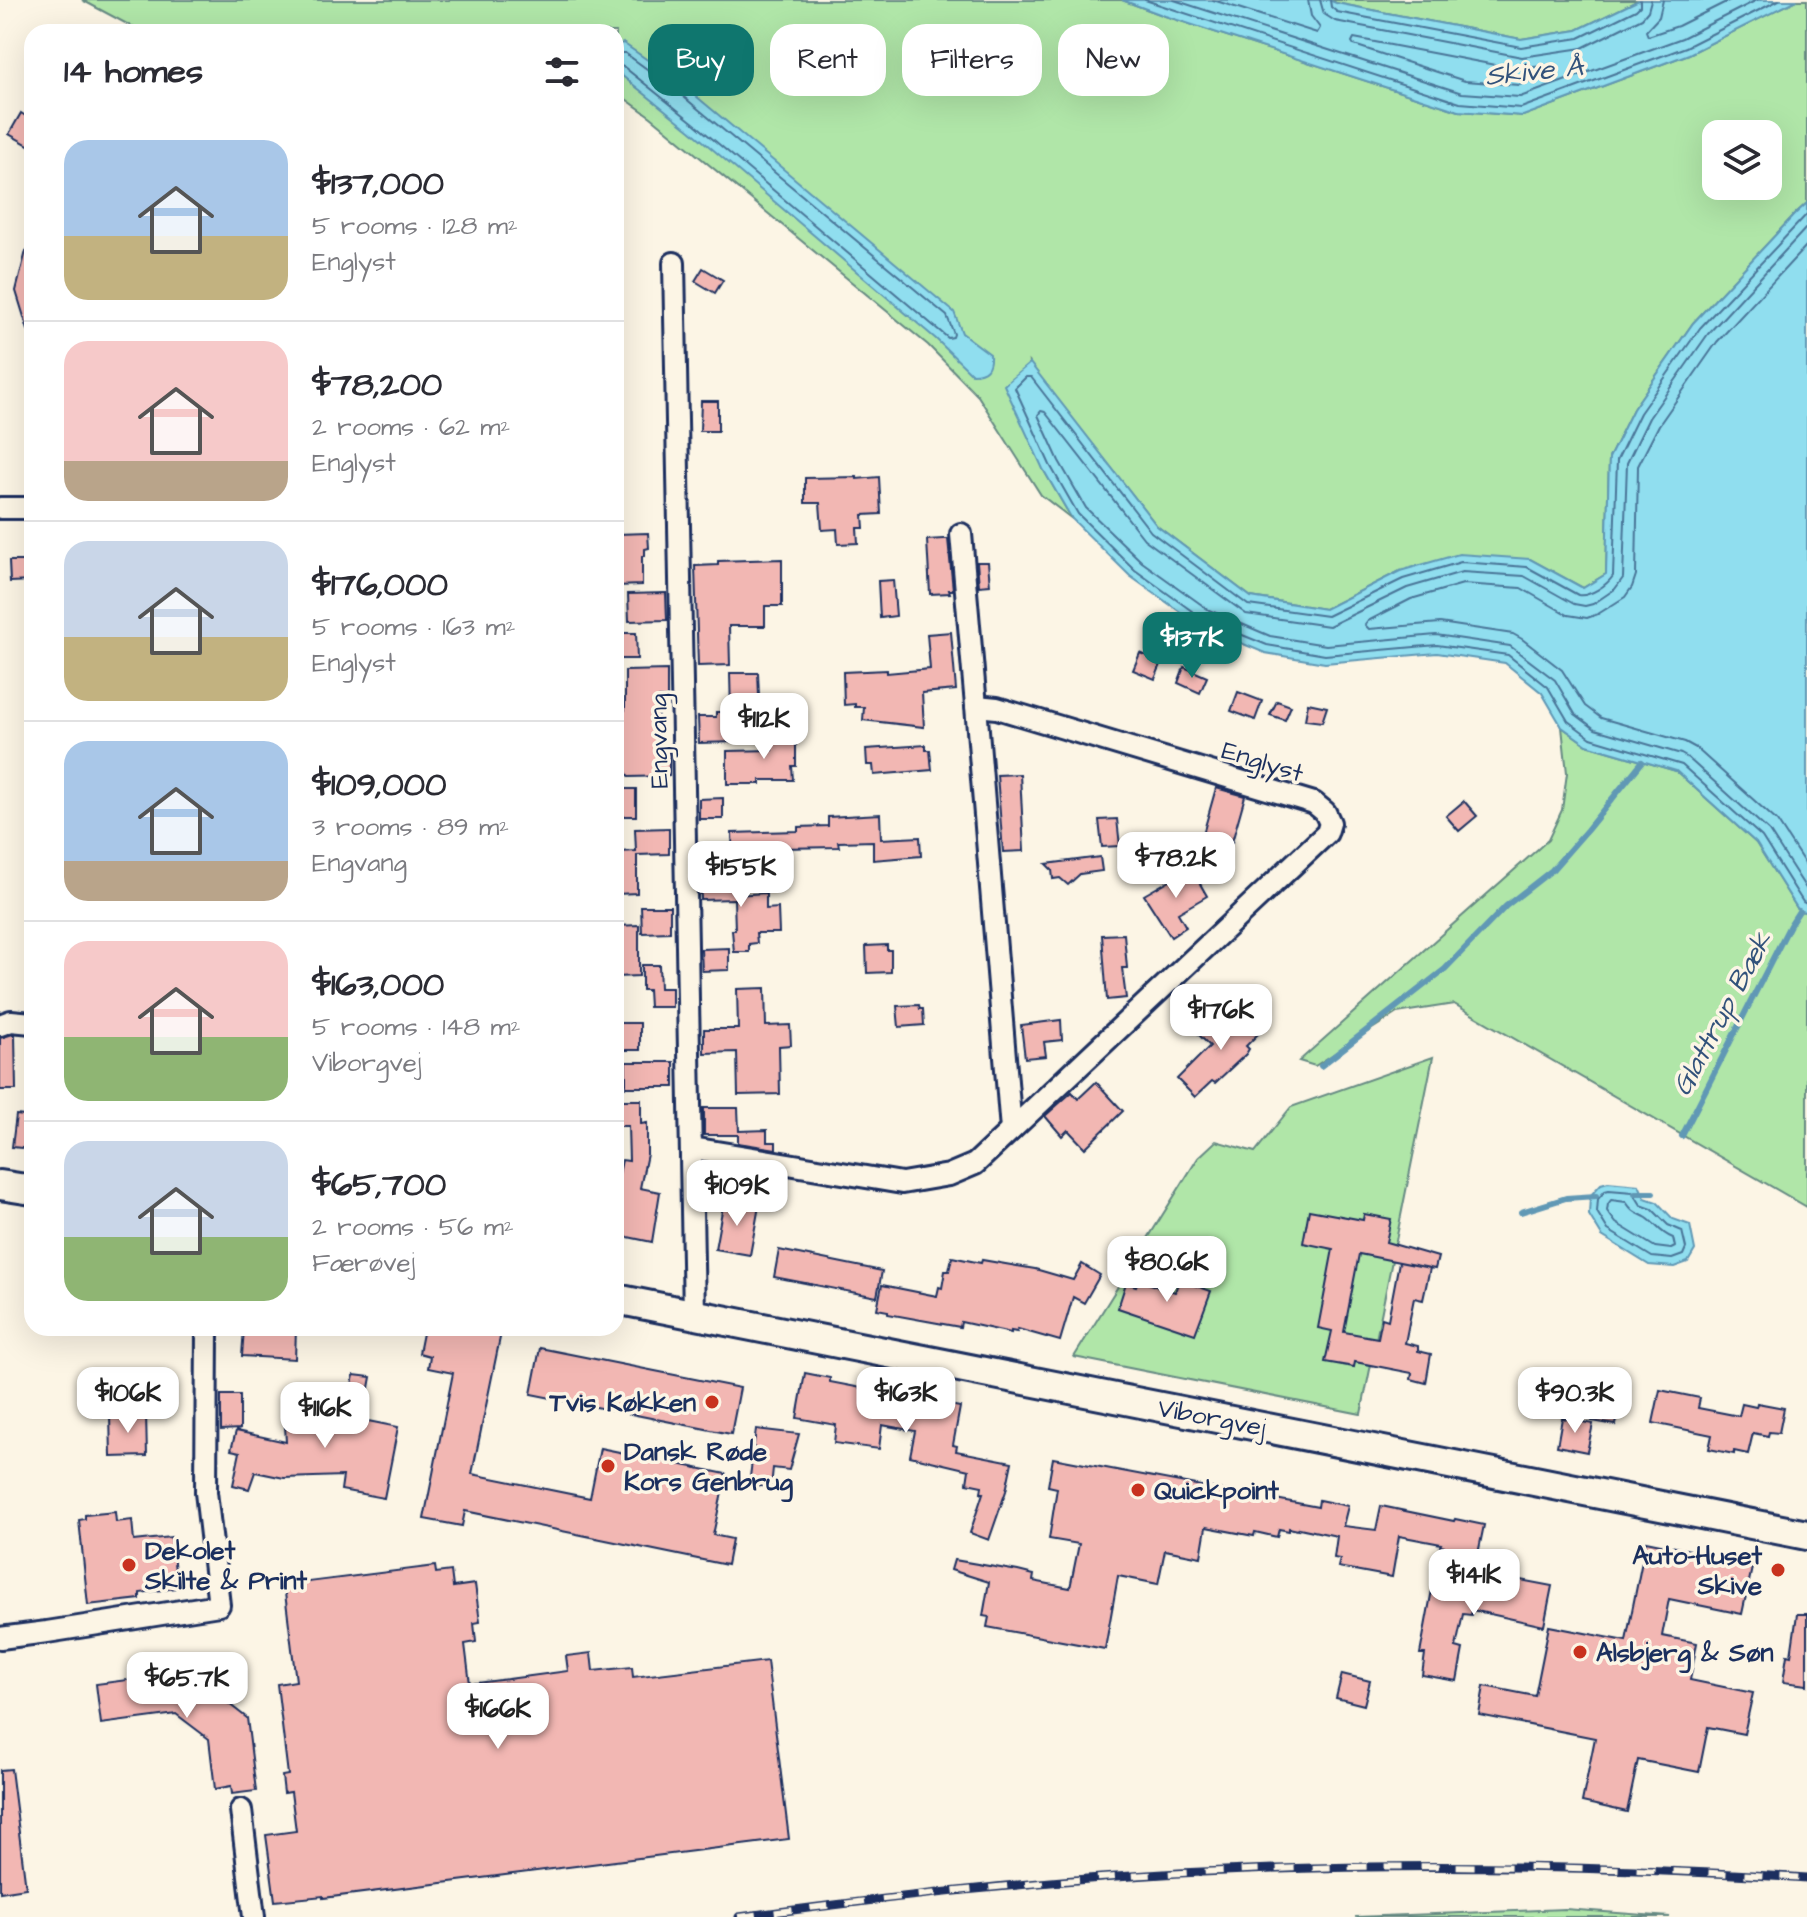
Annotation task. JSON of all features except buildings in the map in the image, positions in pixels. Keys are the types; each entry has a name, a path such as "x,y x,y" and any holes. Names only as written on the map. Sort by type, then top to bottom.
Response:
{"street":[{"name":"Engvang","path":"674,263 694,1314"},
{"path":"0,508 24,508"},
{"path":"961,534 1011,1130"},
{"name":"Englyst","path":"692,1148 902,1183 949,1175 975,1164 1327,833 1330,823 1325,812 1314,803 997,708 976,706"},
{"path":"0,1025 11,1021 24,1022"},
{"path":"0,1185 24,1189"},
{"name":"Viborgvej","path":"624,1301 1807,1535"},
{"path":"0,1638 219,1605 206,1492 207,1336"},
{"path":"241,1810 254,1917"}],"green space":[{"path":"82,0 1122,0 1459,111 1523,116 1689,54 1797,0 1807,0 1807,203 1693,323 1633,409 1609,458 1606,574 1583,588 1530,559 1400,571 1325,609 1251,597 1157,526 1029,363 1043,469 1072,519 1041,495 978,396 928,345 624,98 624,24 127,24"},
{"path":"1329,0 1639,0 1577,30 1521,39"},
{"path":"1562,727 1587,745 1676,771 1756,843 1799,911 1807,912 1807,1207 1454,1004 1397,1013 1315,1066 1299,1061 1548,840 1562,810 1567,773"},
{"path":"1433,1057 1361,1414 1074,1357 1198,1158 1216,1141 1255,1152 1291,1107"},
{"path":"1565,1909 1670,1917 1355,1917"}],"water":[{"name":"Skive Å","path":"1122,0 1329,0 1521,39 1577,30 1639,0 1797,0 1689,54 1523,116 1459,111"},
{"path":"624,44 648,60 648,96 696,96 954,312 962,333 990,354 987,369 972,374 936,339 624,77"},
{"path":"1807,203 1807,912 1799,911 1756,843 1676,771 1587,745 1562,727 1542,693 1505,663 1437,653 1325,663 1265,653 1200,626 1130,576 1072,519 1043,469 1004,385 1030,363 1157,526 1251,597 1325,609 1400,571 1459,554 1530,559 1583,588 1606,574 1609,458 1633,409 1693,323"},
{"path":"1601,1184 1639,1185 1645,1198 1657,1202 1673,1219 1690,1225 1695,1250 1688,1262 1674,1267 1649,1265 1602,1236 1589,1215 1590,1196"}],"waterway":[{"path":"1321,1066 1445,969 1506,906 1552,870 1642,762"},
{"name":"Glattrup Bæk","path":"1682,1136 1799,911"},
{"name":"Glattrup Bæk","path":"1635,1193 1653,1193"},
{"name":"Glattrup Bæk","path":"1521,1212 1566,1198 1596,1196"}],"railway":[{"path":"739,1917 1028,1884 1278,1869 1504,1867 1807,1878"}],"place":[{"name":"Tvis Køkken","path":"712,1402"},
{"name":"Dansk Røde Kors Genbrug","path":"608,1466"},
{"name":"Quickpoint","path":"1138,1490"},
{"name":"Dekolet Skilte & Print","path":"129,1565"},
{"name":"Auto-Huset Skive","path":"1778,1570"},
{"name":"Alsbjerg & Søn","path":"1580,1652"}]}
